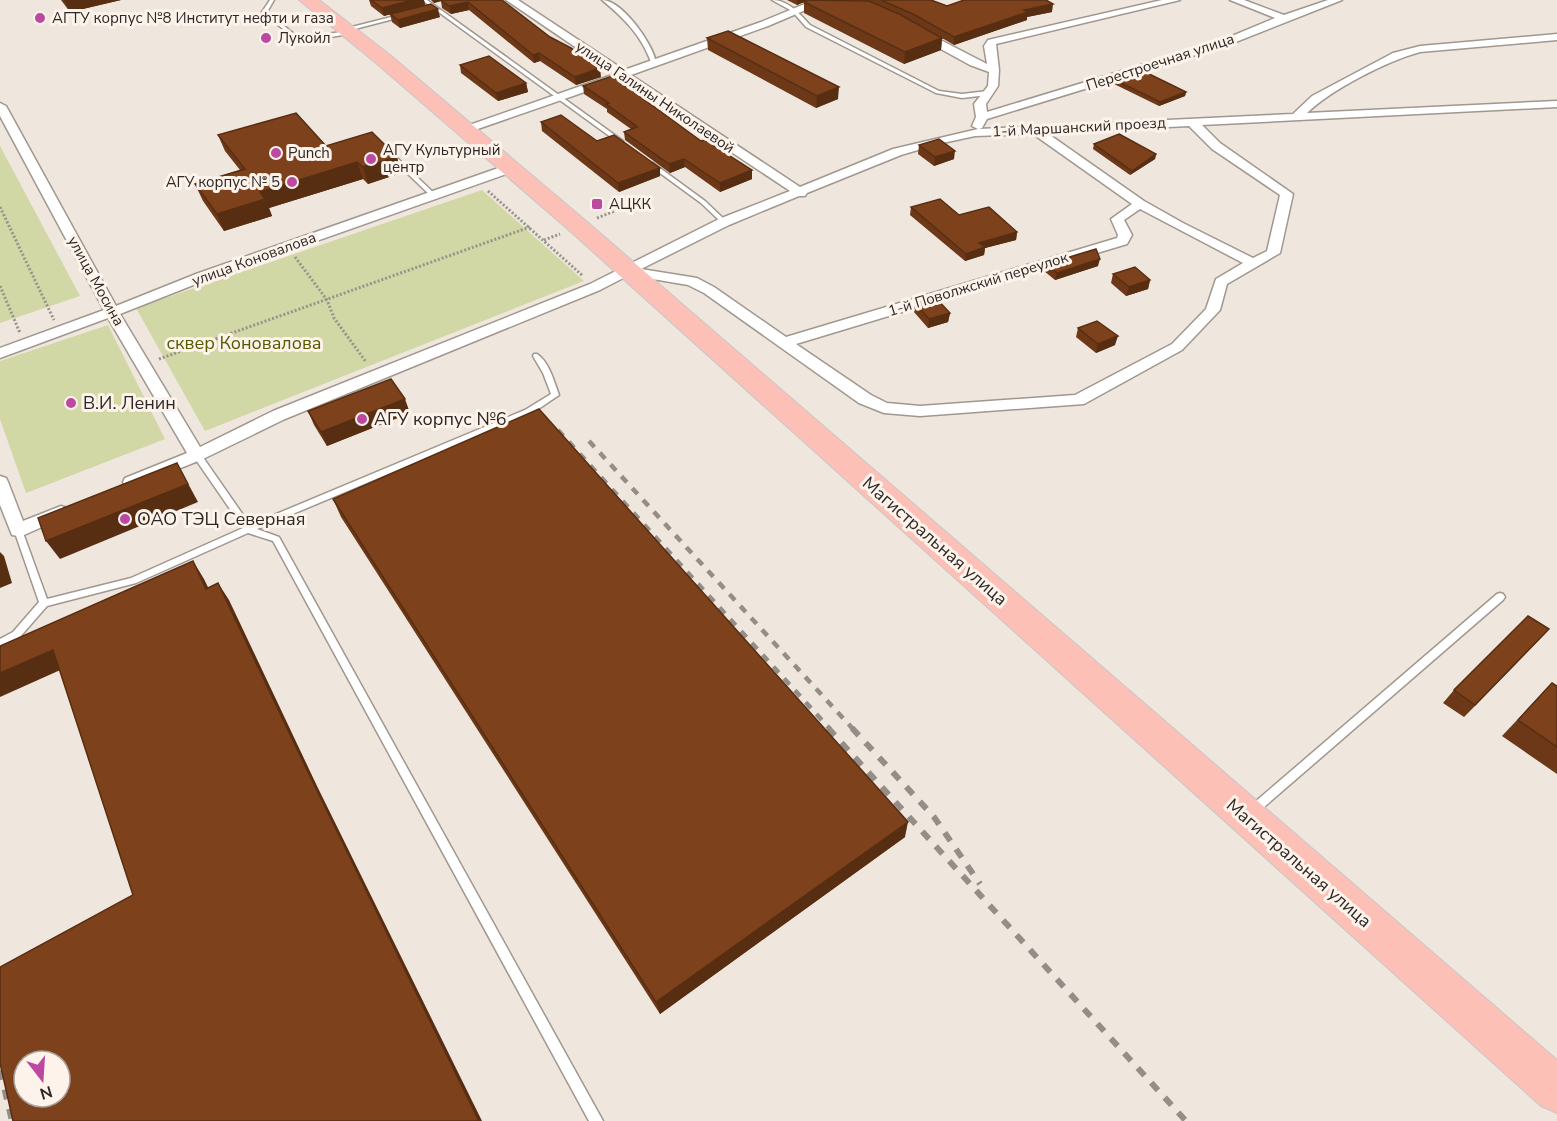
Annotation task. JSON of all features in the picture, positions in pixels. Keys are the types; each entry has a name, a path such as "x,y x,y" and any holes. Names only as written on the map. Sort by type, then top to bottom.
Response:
{"highway":[{"name":"Магистральная улица","path":"307,0 349,31 628,271 1557,1090"}],"street":[{"name":"улица Галины Николаевой","path":"511,0 801,193"},
{"path":"465,130 562,98 619,74 776,20 794,10 824,0"},
{"path":"975,133 982,117 981,104 993,86 994,70 990,52 992,42 1175,0"},
{"path":"1235,0 1284,18"},
{"name":"Перестроечная улица","path":"982,117 1213,46 1337,0"},
{"path":"913,30 974,63 994,70"},
{"path":"1298,115 1316,98 1397,55 1420,49 1557,37"},
{"name":"1-й Маршанский проезд","path":"113,490 196,455 279,415 595,287 724,222 801,193 897,152 975,133 1298,115 1557,104"},
{"name":"улица Мосина","path":"0,106 112,312 196,455"},
{"path":"628,271 692,282 709,290 865,399 884,408 920,411 1078,400 1177,347 1213,310 1221,282 1272,253 1287,194 1216,146 1191,121"},
{"path":"1035,130 1140,204 1178,226 1254,263"},
{"name":"улица Коновалова","path":"0,353 201,277 508,169"},
{"name":"1-й Поволжский переулок","path":"785,342 1122,241 1125,235 1117,219 1140,204"},
{"path":"0,482 18,530 71,508"}],"lane":[{"path":"272,0 264,12 293,35 326,36 412,12"},
{"path":"424,0 626,145"},
{"path":"606,1 617,0"},
{"path":"774,0 794,10 808,26 938,92 962,96 988,93"},
{"path":"606,1 649,46 654,62"},
{"path":"423,10 443,5"},
{"path":"384,147 434,195"},
{"path":"644,159 703,202 724,222"},
{"path":"0,643 16,635 44,603 133,581 248,529 528,412 555,394 537,356"},
{"path":"196,455 248,529 276,539 596,1121"},
{"path":"18,530 44,603"},
{"path":"1246,816 1500,597"}],"path":[{"path":"476,181 595,287"},
{"path":"0,207 59,331"},
{"path":"144,365 530,227"},
{"path":"288,247 327,300 334,318 375,375"},
{"path":"0,286 24,344"}],"green space":[{"path":"0,146 80,296 0,323"},
{"name":"сквер Коновалова","path":"482,190 584,281 205,431 136,308"},
{"path":"108,325 165,439 26,493 0,419 0,361"}],"building":[{"path":"371,0 413,0 382,8"},
{"path":"440,0 502,0 550,37 600,68 575,77 539,53 533,55 468,2 449,6"},
{"path":"808,0 869,1 899,14 942,38 905,52 804,2"},
{"path":"881,0 931,0 947,6 964,0 1046,0 1053,4 1024,10 1028,12 954,37 913,14"},
{"path":"431,4 438,9 398,20 390,14"},
{"path":"728,31 839,87 817,96 707,38"},
{"path":"489,56 526,83 496,93 460,65"},
{"path":"1141,70 1186,92 1160,102 1113,79"},
{"path":"612,76 701,141 705,140 752,170 720,183 684,159 669,164 624,132 637,127 606,104 609,103 583,86"},
{"path":"296,113 326,146 372,132 397,157 363,167 357,162 260,192 265,199 217,214 195,184 245,169 218,135"},
{"path":"561,115 597,141 614,135 660,168 618,183 541,122"},
{"path":"1119,134 1156,154 1132,171 1094,144"},
{"path":"939,139 955,151 935,157 919,145"},
{"path":"940,199 959,215 989,207 1017,232 979,243 985,247 966,254 911,207"},
{"path":"1096,249 1100,259 1057,273 1046,264"},
{"path":"1135,267 1150,280 1129,287 1113,274"},
{"path":"935,297 950,313 929,319 915,303"},
{"path":"1097,321 1118,336 1098,344 1078,328"},
{"path":"391,379 405,399 321,432 308,411"},
{"path":"539,409 908,822 656,1002 333,499"},
{"path":"177,463 188,484 46,541 38,518"},
{"path":"193,561 206,589 218,583 479,1121 13,1121 0,1063 0,967 133,895 53,650 0,673 0,646"},
{"path":"1528,616 1549,629 1475,705 1454,690"},
{"path":"1552,683 1557,686 1557,747 1518,720"}],"railway":[{"path":"558,430 830,729"},
{"path":"589,441 853,729"},
{"path":"828,728 1186,1121"},
{"path":"852,728 934,817 980,884"},
{"path":"0,1070 12,1121"}],"place":[{"name":"АГТУ корпус №8 Институт нефти и газа","path":"40,18"},
{"name":"Лукойл","path":"266,38"},
{"name":"Punch","path":"276,153"},
{"name":"АГУ Культурный центр","path":"371,159"},
{"name":"АГУ корпус № 5","path":"292,182"},
{"name":"АЦКК","path":"597,204"},
{"name":"В.И. Ленин","path":"71,403"},
{"name":"АГУ корпус №6","path":"362,419"},
{"name":"ОАО ТЭЦ Северная","path":"125,519"}]}
